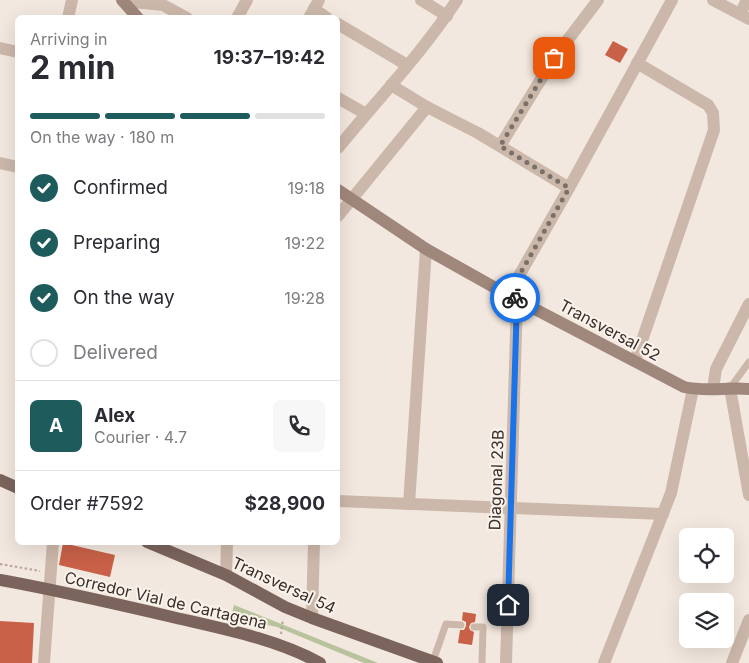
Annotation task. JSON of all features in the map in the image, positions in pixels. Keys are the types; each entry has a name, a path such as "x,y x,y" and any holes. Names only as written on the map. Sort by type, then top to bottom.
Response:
{"main road":[{"path":"0,480 15,487"},
{"name":"Transversal 54","path":"154,545 226,575 285,607 435,662"},
{"name":"Corredor Vial de Cartagena","path":"0,580 50,589 203,624 280,644 300,658 320,663"}],"street":[{"path":"69,15 72,0"},
{"path":"239,15 247,0"},
{"path":"421,0 447,16"},
{"path":"340,146 447,16 458,0"},
{"path":"500,146 554,58 598,0"},
{"name":"Diagonal 23B","path":"506,663 511,508 513,297 569,188 672,0"},
{"path":"713,0 745,17 748,0"},
{"path":"122,1 135,15"},
{"path":"122,1 163,5 181,15"},
{"path":"340,25 407,65"},
{"path":"0,48 15,51"},
{"path":"635,361 714,130 713,113 708,105 637,63"},
{"path":"391,85 427,107 500,146 569,188"},
{"path":"340,99 366,114"},
{"path":"340,214 427,107"},
{"path":"0,163 15,166"},
{"name":"Transversal 52","path":"340,192 426,249 513,297 684,386 693,389 749,389"},
{"path":"410,504 426,249"},
{"path":"714,389 716,369 749,304"},
{"path":"730,388 745,454 749,495"},
{"path":"604,663 671,493 693,389"},
{"path":"340,501 663,514"},
{"path":"44,663 52,545"},
{"path":"226,575 227,545"},
{"path":"312,618 314,545"},
{"path":"732,663 749,620"}],"lane":[{"path":"730,388 749,362"},
{"path":"435,662 446,624 461,625"},
{"path":"474,627 483,627 482,663"}],"path":[{"path":"0,564 50,572"}],"green space":[{"path":"234,605 378,663 364,663 277,627 231,617"}],"building":[{"path":"613,41 628,49 620,63 605,55"},
{"path":"63,545 72,545 115,555 110,577 59,565"},
{"path":"463,612 476,614 475,622 471,623 469,627 474,632 472,645 458,643 460,630 464,630 466,626 466,622 462,620"},
{"path":"0,621 34,623 32,663 0,663"}],"way so far":[{"path":"515,298 508,295 569,188 500,146 554,58"}],"route":[{"path":"508,605 517,299 515,298"}]}
